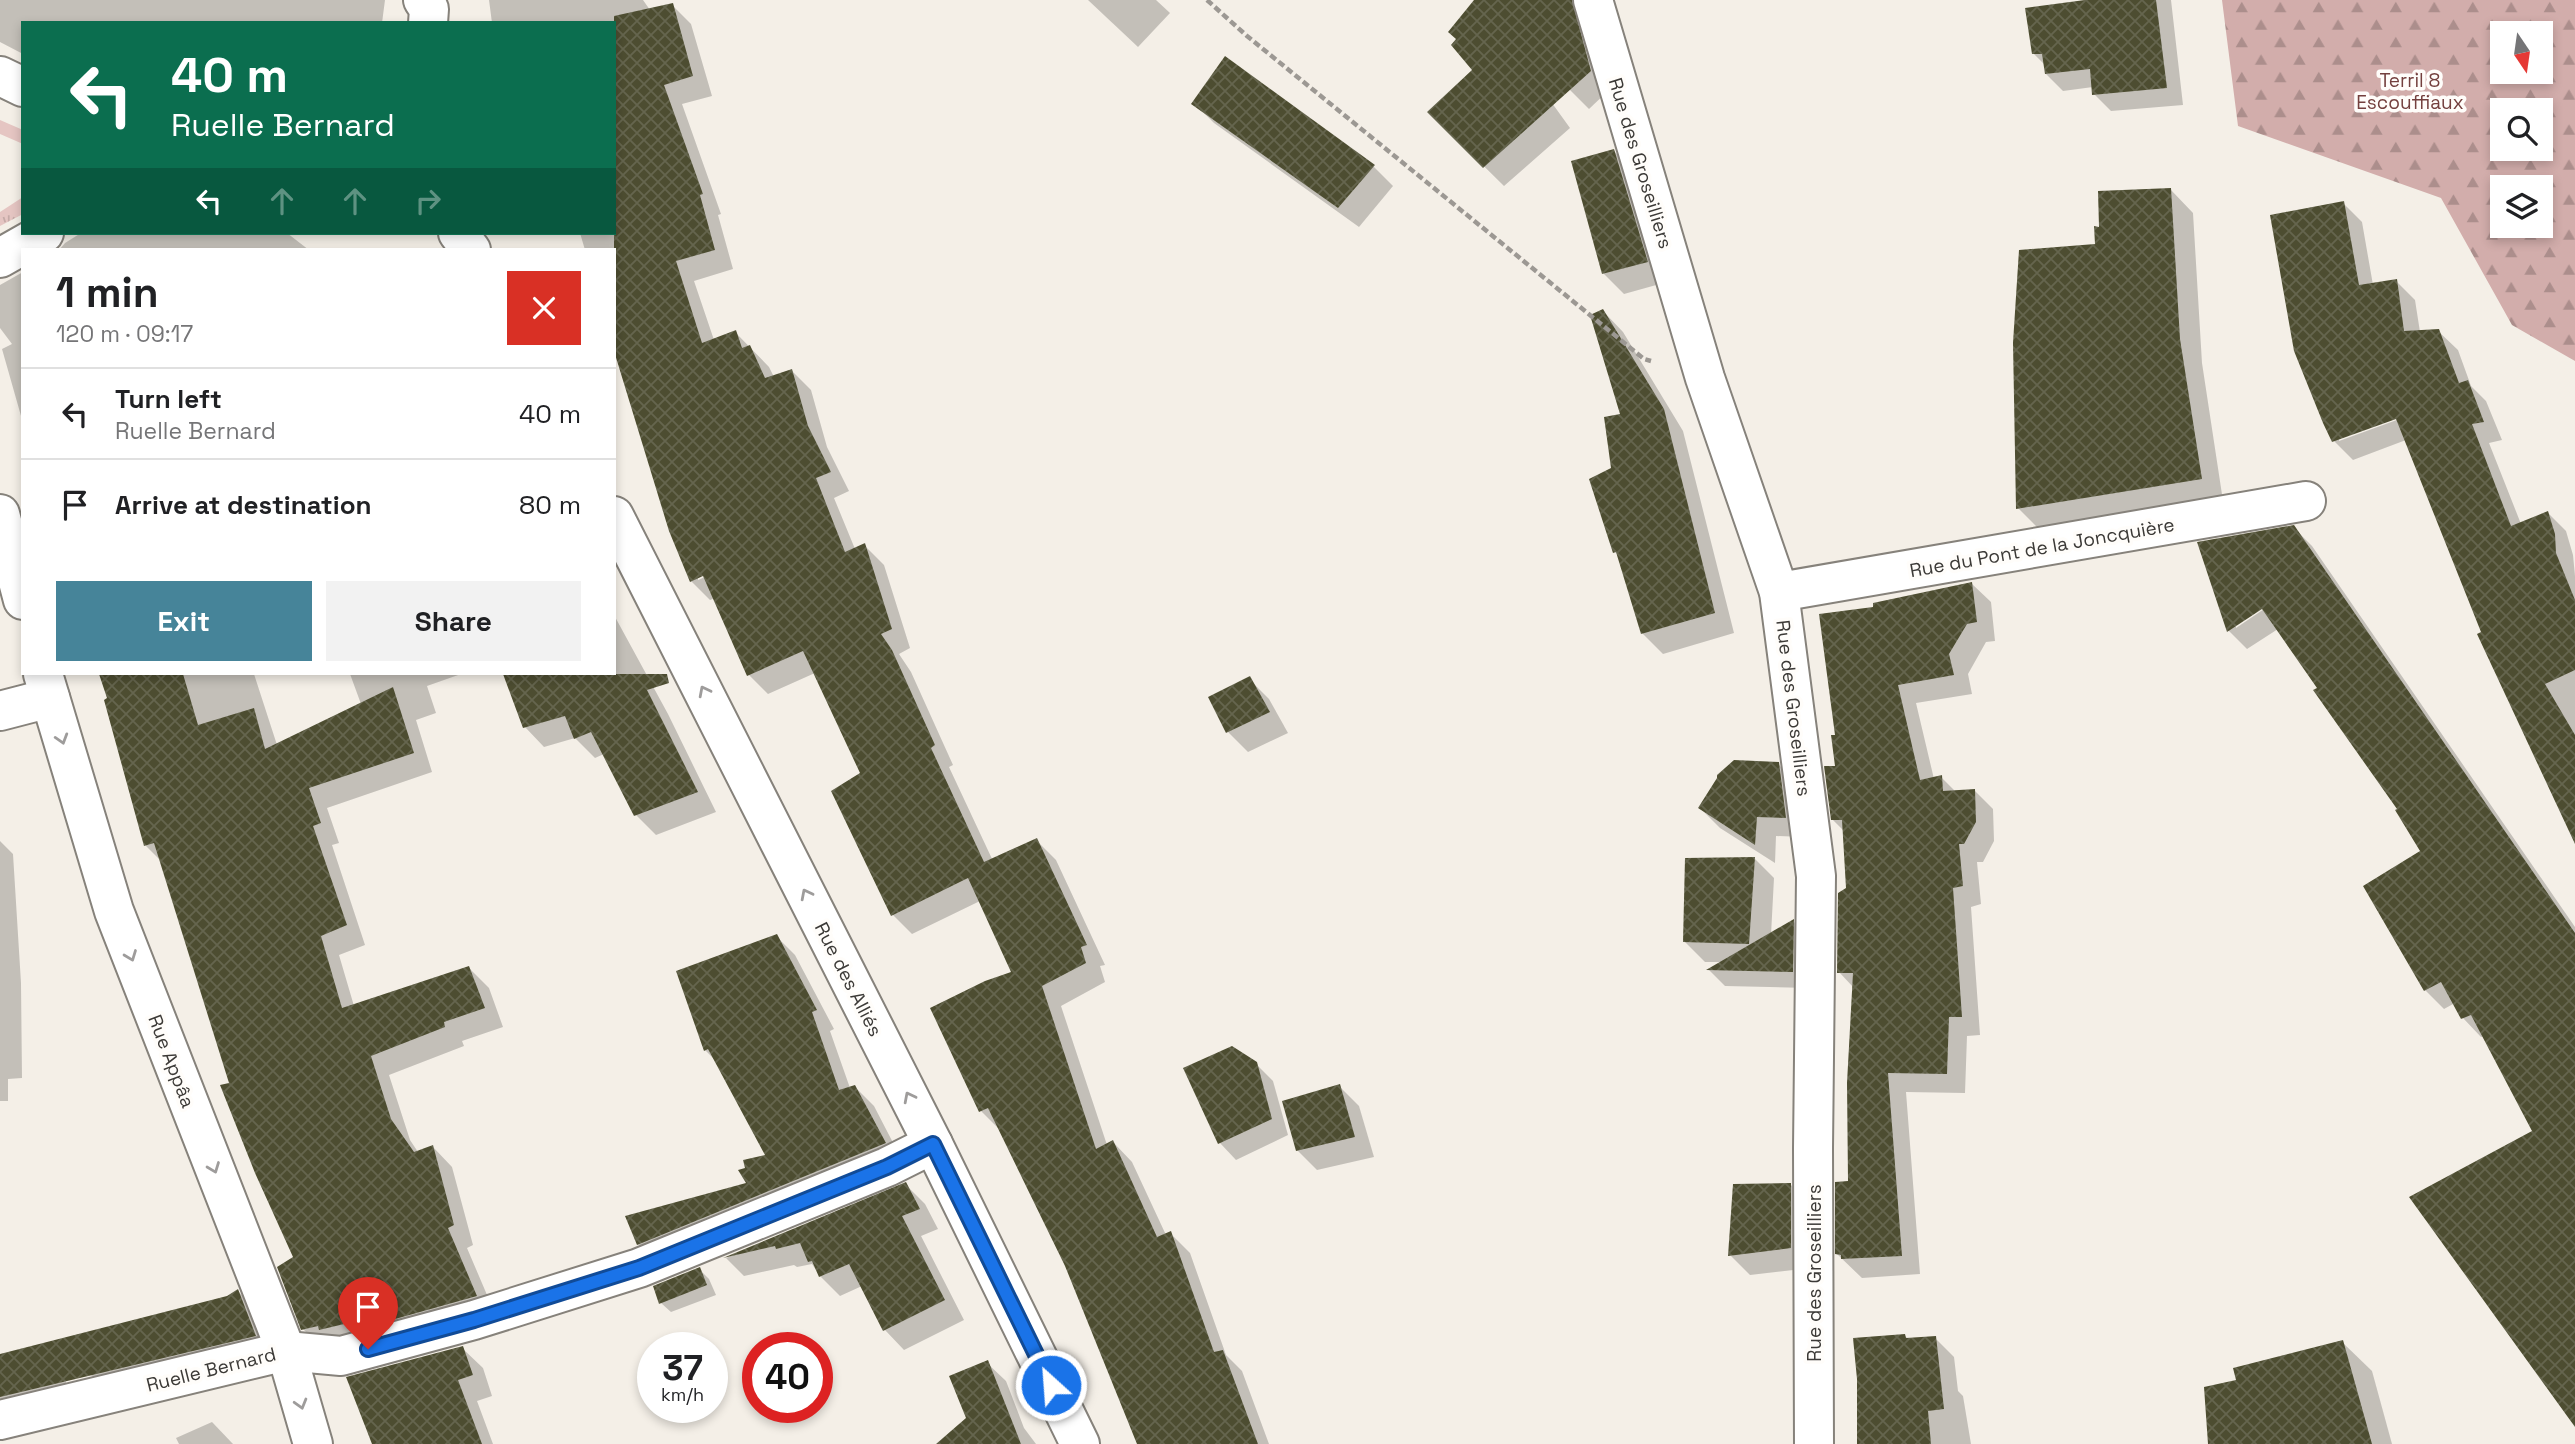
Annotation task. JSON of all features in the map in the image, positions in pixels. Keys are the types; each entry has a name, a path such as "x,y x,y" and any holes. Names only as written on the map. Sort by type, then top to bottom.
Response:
{"street":[{"path":"423,0 429,9 428,21"},
{"name":"Rue des Groseilliers","path":"1593,0 1705,378 1779,592 1816,876 1814,1444"},
{"path":"0,76 21,87"},
{"path":"0,258 40,235"},
{"name":"Rue du Pont de la Joncquière","path":"1779,592 2306,501"},
{"path":"0,514 21,593"},
{"name":"Rue des Alliés","path":"616,520 933,1144 1080,1444"},
{"path":"0,711 47,686"},
{"name":"Rue Appâa","path":"47,686 114,911 286,1352 313,1444"},
{"name":"Ruelle Bernard","path":"0,1420 286,1352 341,1356 474,1320 639,1268 887,1167 933,1144"}],"path":[{"path":"1207,0 1247,36 1644,359"}],"green space":[{"name":"Terril 8 Escouffiaux","path":"2222,0 2575,0 2575,361 2512,325 2441,198 2238,126"},
{"path":"0,120 21,129 21,143 0,134"},
{"path":"21,198 21,215 0,226 0,212"}],"building":[{"path":"1474,0 1572,0 1591,71 1483,168 1427,112 1472,70 1451,45 1456,39 1448,32"},
{"path":"2085,0 2156,0 2167,88 2092,95 2090,69 2045,74 2042,54 2032,54 2025,8"},
{"path":"673,3 693,76 664,85 703,194 700,195 715,250 676,261 702,343 736,330 742,348 750,345 765,378 792,369 808,426 831,472 816,478 845,552 865,543 892,629 881,634 892,650 935,745 931,748 984,862 1037,838 1087,945 1081,947 1086,963 1042,986 1096,1149 1113,1140 1157,1237 1171,1231 1214,1352 1223,1350 1258,1444 1137,1444 1065,1266 988,1108 979,1112 930,1008 985,981 1011,972 968,878 891,916 831,791 860,773 803,651 747,676 703,576 690,582 669,531 616,358 614,16"},
{"path":"1225,56 1375,165 1338,208 1191,104"},
{"path":"1614,149 1648,262 1602,274 1571,161"},
{"path":"2171,188 2180,339 2202,479 2016,509 2013,343 2019,250 2095,244 2094,226 2099,227 2098,191"},
{"path":"2344,201 2359,285 2397,279 2404,331 2439,329 2459,383 2468,380 2484,422 2472,424 2511,526 2548,511 2555,534 2556,553 2575,600 2575,670 2545,684 2575,735 2575,844 2477,634 2481,632 2396,419 2332,442 2294,351 2270,215"},
{"path":"1603,309 1664,409 1715,613 1641,634 1616,552 1613,553 1589,479 1611,468 1604,417 1620,414 1590,315"},
{"path":"2294,525 2575,933 2575,1427 2409,1197 2532,1131 2471,1015 2461,1019 2441,982 2424,991 2363,886 2420,851 2395,810 2397,809 2313,690 2317,688 2262,609 2227,632 2197,542"},
{"path":"1972,582 1977,622 1967,624 1949,654 1954,675 1898,685 1920,780 1942,775 1943,791 1975,789 1976,822 1964,844 1959,844 1963,886 1953,888 1962,1017 1949,1017 1947,1074 1888,1073 1902,1256 1841,1259 1841,1255 1835,1254 1835,1182 1848,1181 1847,1083 1853,973 1837,973 1838,893 1846,888 1842,820 1831,820 1824,766 1835,766 1831,735 1835,735 1819,614 1873,607 1873,603"},
{"path":"667,674 669,683 647,690 698,792 634,816 591,732 574,739 565,716 523,728 503,675"},
{"path":"99,675 183,675 198,725 254,708 265,749 393,687 414,753 309,788 321,823 313,826 347,925 321,936 342,1008 469,966 485,1008 444,1022 445,1027 371,1056 391,1119 414,1152 433,1145 454,1225 448,1228 477,1296 388,1321 386,1314 319,1330 318,1326 301,1330 277,1267 293,1257 255,1173 220,1085 229,1083 154,843 144,846 104,700 107,698"},
{"path":"1250,676 1270,712 1226,733 1208,697"},
{"path":"1734,760 1779,762 1786,818 1757,817 1755,845 1698,808 1717,775"},
{"path":"1755,857 1749,944 1683,942 1685,858"},
{"path":"1794,919 1793,972 1706,970"},
{"path":"777,934 817,1010 812,1012 839,1090 855,1085 886,1143 637,1245 625,1216 746,1183 738,1170 745,1168 743,1160 765,1155 708,1049 704,1051 676,971"},
{"path":"1232,1046 1257,1062 1272,1119 1218,1144 1183,1068"},
{"path":"1340,1084 1355,1137 1296,1151 1282,1101"},
{"path":"906,1182 920,1209 902,1216 945,1300 883,1331 849,1264 819,1277 812,1261 808,1262 800,1243 723,1258"},
{"path":"1791,1183 1791,1248 1728,1256 1733,1184"},
{"path":"700,1267 707,1285 659,1304 653,1286"},
{"path":"238,1289 256,1336 0,1397 0,1354 227,1296"},
{"path":"1905,1334 1906,1338 1936,1336 1944,1409 1928,1411 1931,1444 1857,1444 1857,1379 1853,1338"},
{"path":"2343,1340 2372,1444 2208,1444 2204,1387 2236,1380 2233,1368"},
{"path":"463,1346 473,1375 458,1380 482,1444 372,1444 346,1377"},
{"path":"988,1360 1021,1444 936,1444 966,1418 949,1376"}],"route":[{"path":"368,1349 474,1320 639,1268 887,1167 933,1144 1051,1385"}]}
